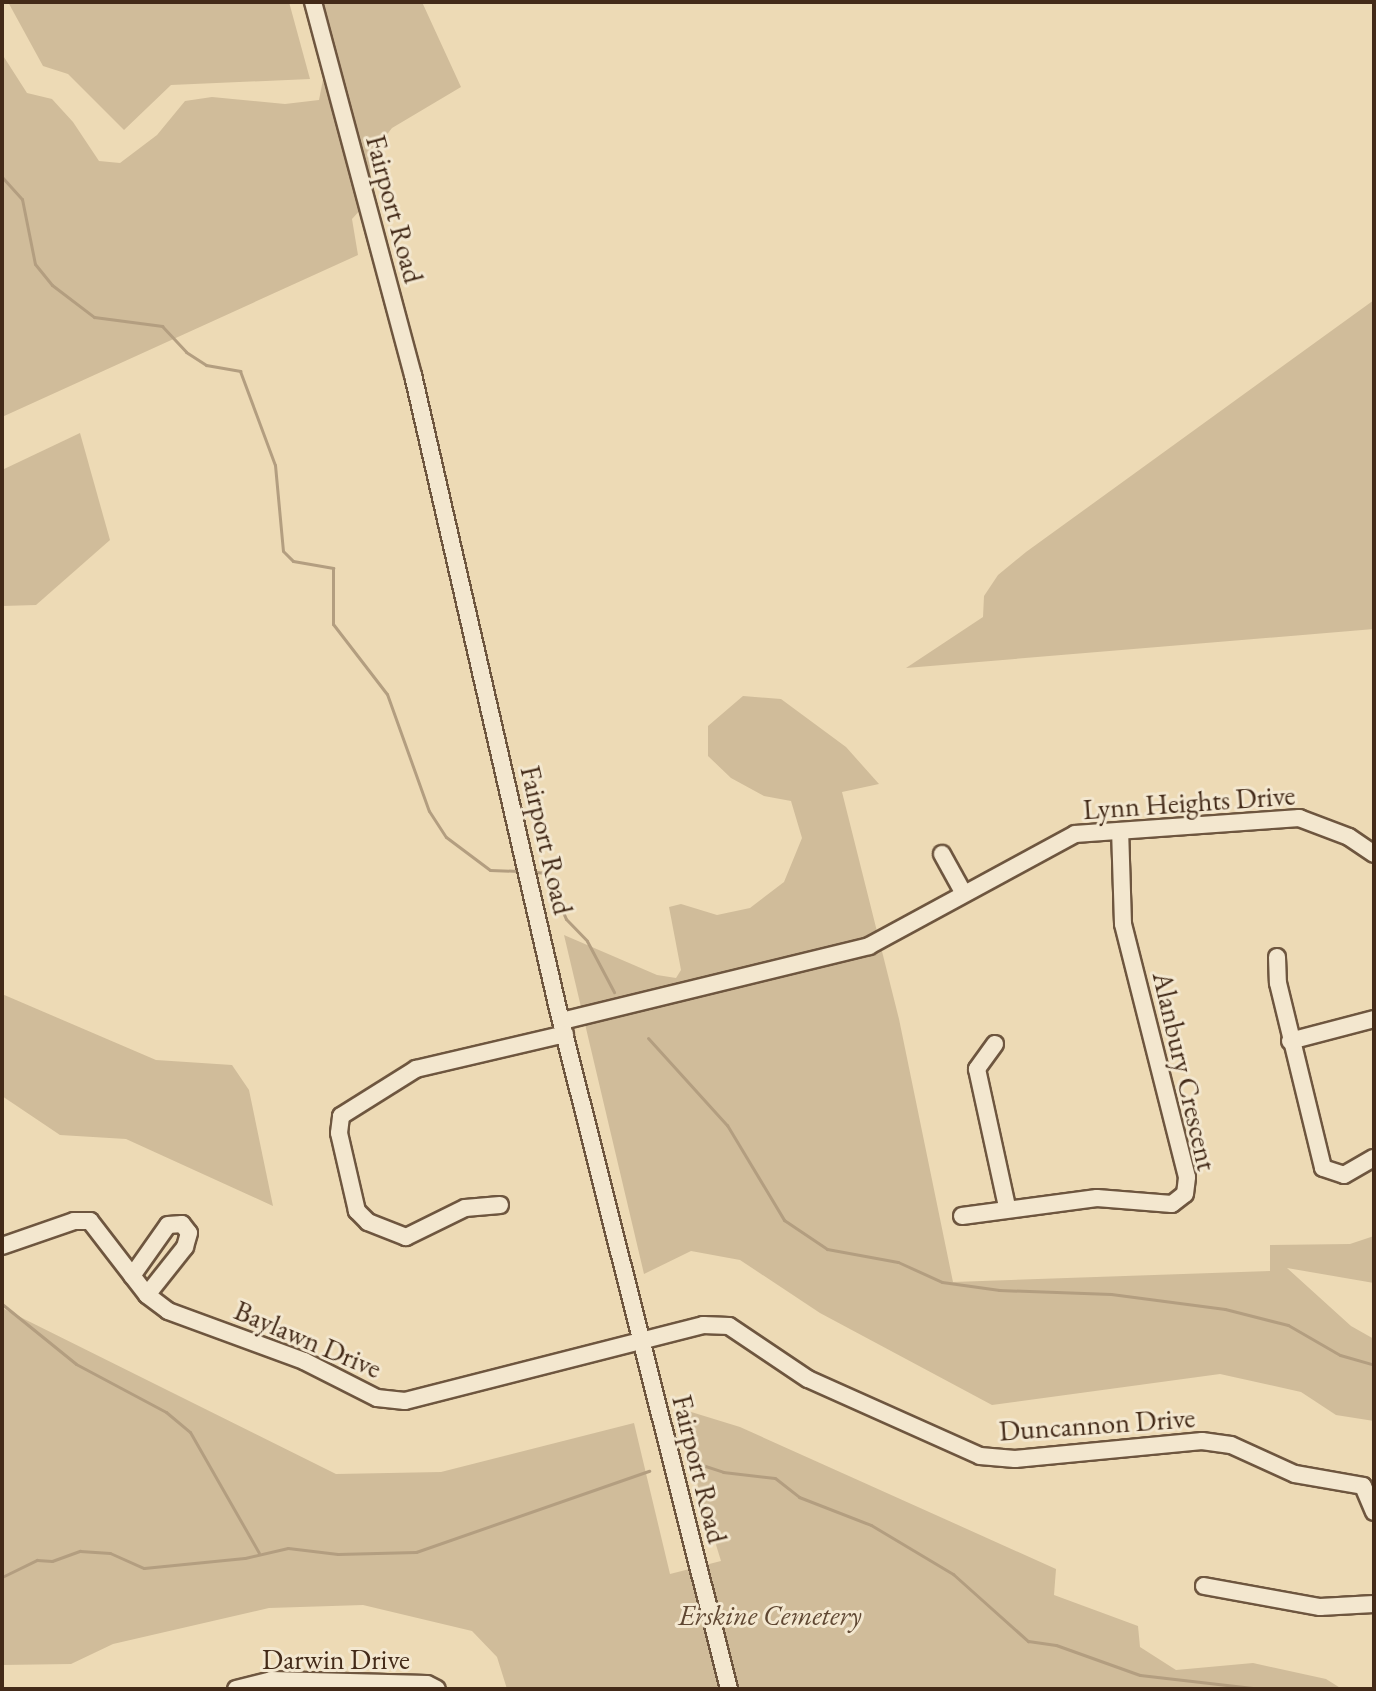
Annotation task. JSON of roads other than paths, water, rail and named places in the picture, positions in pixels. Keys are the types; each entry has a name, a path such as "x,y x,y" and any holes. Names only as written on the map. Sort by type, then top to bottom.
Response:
{"street":[{"name":"Fairport Road","path":"313,2 413,375 564,1028 729,1689"},
{"name":"Lynn Heights Drive","path":"500,1205 465,1208 406,1237 368,1222 357,1211 339,1133 341,1116 416,1069 869,946 1053,843 1075,834 1299,818 1373,849"},
{"name":"Alanbury Crescent","path":"962,1216 1007,1207 1097,1198 1172,1204 1185,1194 1187,1177 1123,924 1120,831"},
{"path":"942,854 963,892"},
{"path":"1277,957 1290,1041 1323,1168 1344,1175 1374,1158"},
{"path":"1290,1041 1374,1019"},
{"path":"995,1044 977,1069 1007,1207"},
{"name":"Baylawn Drive","path":"2,1246 74,1221 90,1221 147,1295 168,1311 304,1361 377,1398 405,1401 642,1341"},
{"path":"132,1276 168,1225 182,1224 189,1233 185,1247 147,1295"},
{"name":"Duncannon Drive","path":"642,1341 703,1325 729,1326 808,1379 980,1456 1015,1459 1202,1441 1231,1445 1295,1474 1363,1486 1374,1512"},
{"path":"1204,1586 1320,1607 1374,1604"},
{"name":"Darwin Drive","path":"236,1689 271,1680 427,1684 437,1689"}],"waterway":[{"path":"2,177 22,199 35,264 52,285 94,317 162,326 186,352 206,365 240,371 275,465 283,551 293,561 333,568 333,624 387,694 429,811 446,837 490,870 519,871"},
{"path":"536,872 546,873 566,919 587,941 614,992"},
{"path":"648,1038 727,1125 784,1220 827,1249 898,1262 942,1282 999,1290 1111,1294 1225,1309 1288,1325 1340,1355 1374,1365"},
{"path":"2,1304 76,1364 166,1412 190,1432 259,1553"},
{"path":"690,1461 723,1472 775,1478 799,1497 871,1525 953,1574 1028,1641 1056,1645 1140,1675 1261,1689"},
{"path":"2,1577 37,1560 52,1561 80,1551 110,1553 144,1568 245,1558 288,1548 338,1554 416,1552 649,1471"}],"park label":[{"name":"Erskine Cemetery","path":"770,1615"}]}
